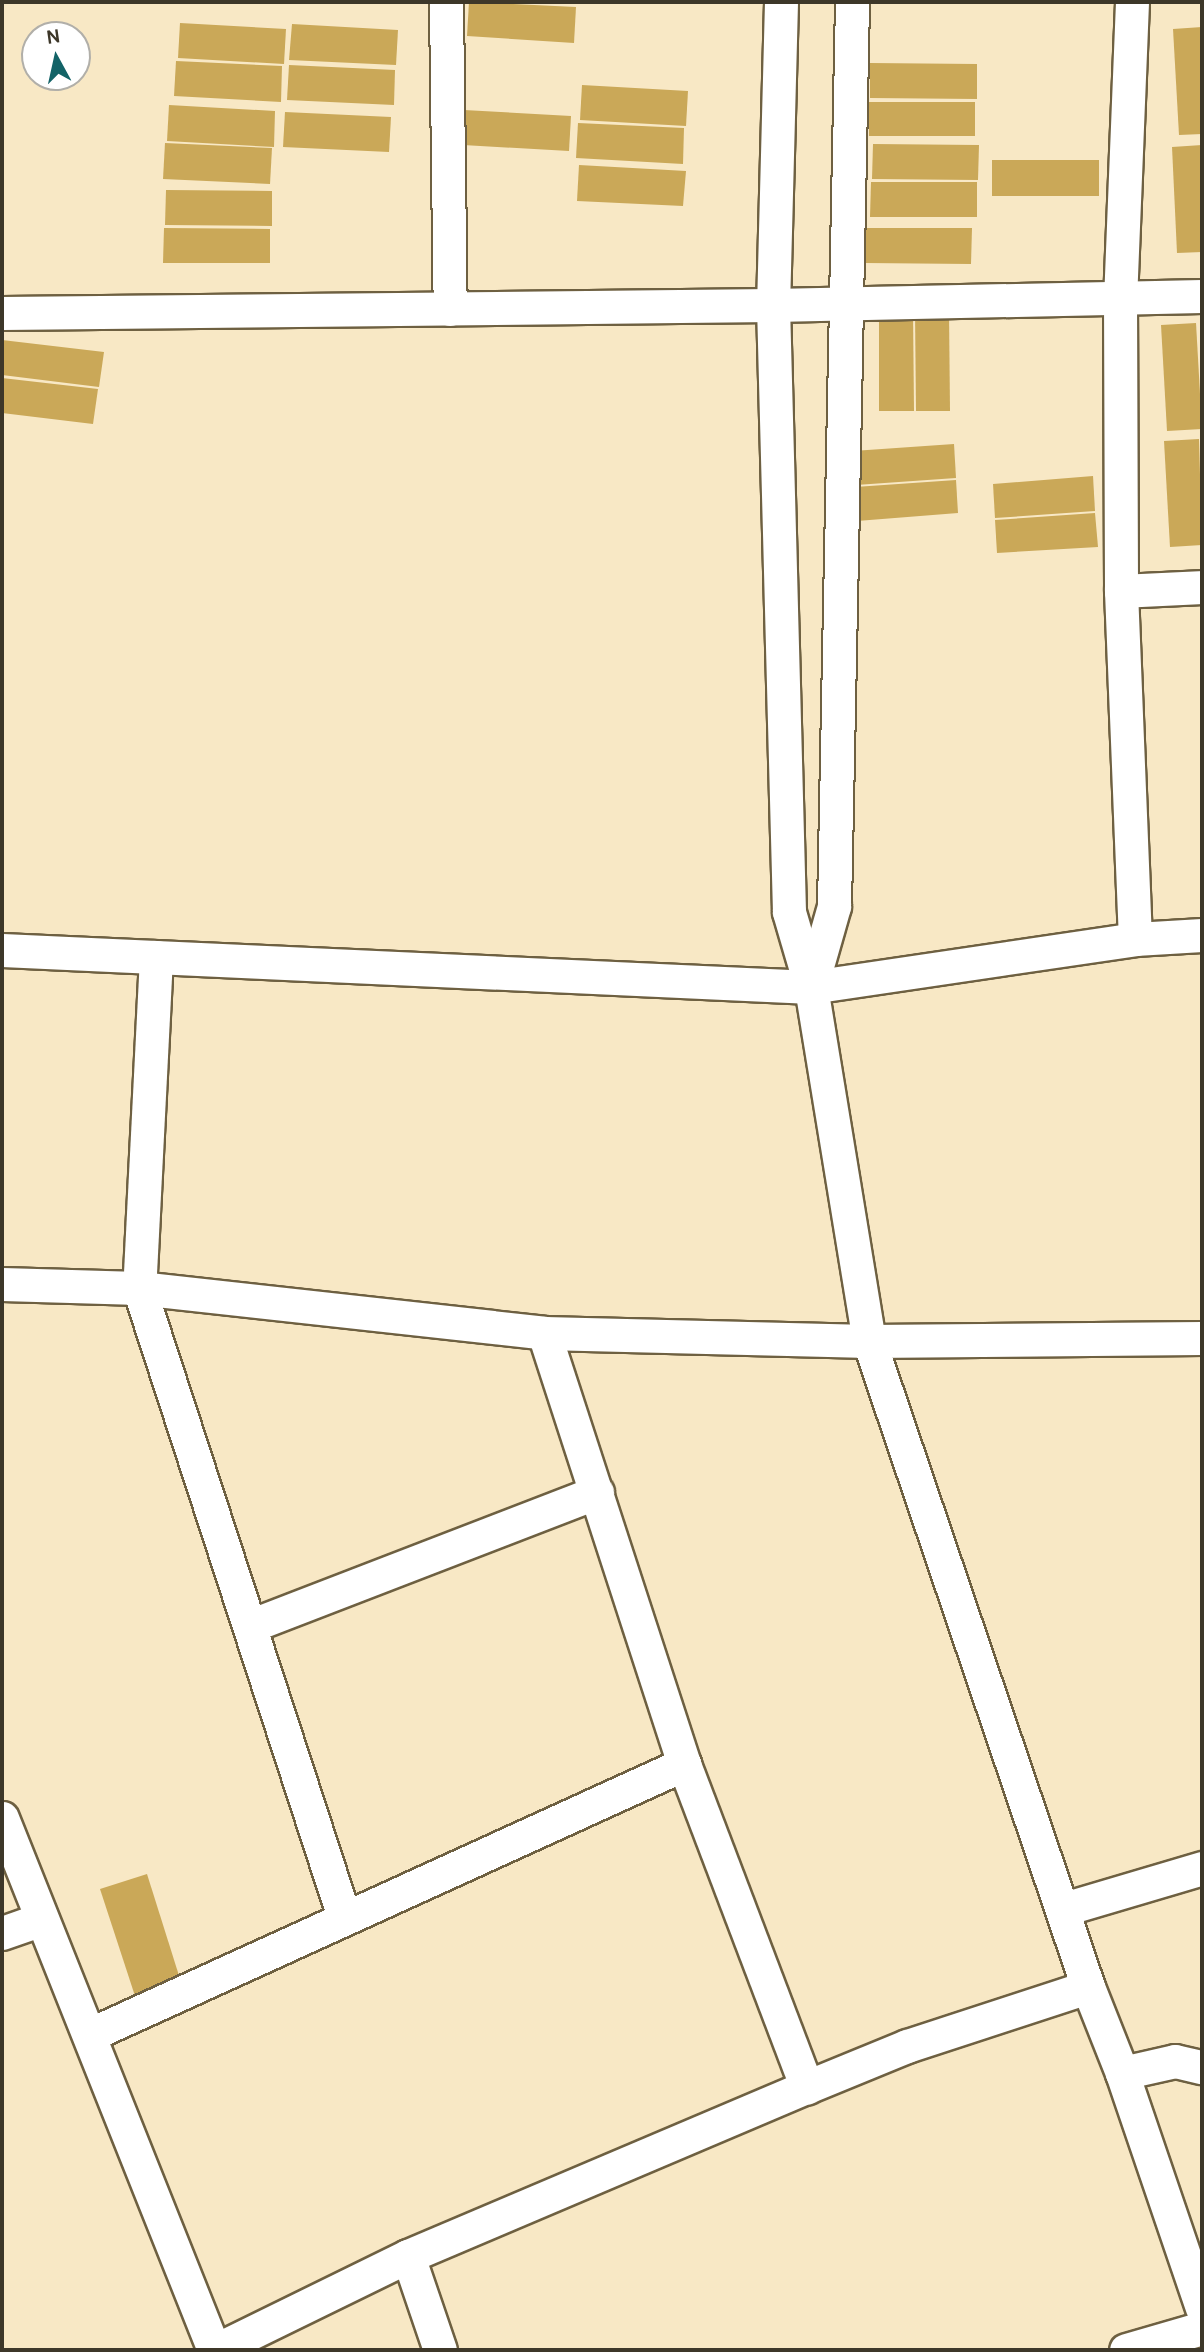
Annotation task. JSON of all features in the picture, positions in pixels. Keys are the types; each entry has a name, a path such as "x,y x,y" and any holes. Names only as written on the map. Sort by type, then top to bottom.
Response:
{"street":[{"path":"446,2 450,309"},
{"path":"781,2 773,305 789,912 811,987 869,1341 1064,1909 1088,1987 1122,2073 1202,2308"},
{"path":"811,987 834,906 852,2"},
{"path":"1132,2 1120,298 1121,591 1135,939"},
{"path":"2,313 773,305 1202,296"},
{"path":"1121,591 1202,587"},
{"path":"2,950 811,987 1135,939 1202,935"},
{"path":"156,957 139,1288 344,1917"},
{"path":"2,1284 139,1288 544,1333 869,1341 1202,1338"},
{"path":"544,1333 684,1764 807,2087"},
{"path":"250,1626 597,1492"},
{"path":"89,2035 684,1764"},
{"path":"2,1818 215,2350 408,2256 807,2087 907,2046 1088,1987"},
{"path":"1064,1909 1202,1868"},
{"path":"2,1933 42,1919"},
{"path":"1122,2073 1175,2061 1202,2067"},
{"path":"408,2256 440,2350"},
{"path":"1126,2350 1202,2328"}],"building":[{"path":"469,2 576,7 574,43 467,36"},
{"path":"180,23 286,29 284,64 178,58"},
{"path":"292,24 398,30 396,65 289,60"},
{"path":"1202,27 1202,134 1179,135 1173,29"},
{"path":"176,61 282,66 281,102 174,96"},
{"path":"870,63 977,64 977,99 870,98"},
{"path":"289,65 395,70 394,105 287,100"},
{"path":"582,85 688,91 686,126 580,120"},
{"path":"869,102 975,102 975,136 869,136"},
{"path":"169,105 275,111 274,147 167,141"},
{"path":"464,110 571,116 569,151 463,145"},
{"path":"285,112 391,117 389,152 283,147"},
{"path":"578,123 684,128 683,164 576,158"},
{"path":"165,143 272,148 270,184 163,179"},
{"path":"873,144 979,145 978,180 872,179"},
{"path":"1202,145 1202,252 1177,253 1172,147"},
{"path":"992,160 1099,160 1099,196 992,196"},
{"path":"579,165 686,171 683,206 577,201"},
{"path":"871,182 977,182 977,217 870,217"},
{"path":"166,190 272,191 272,226 165,225"},
{"path":"164,228 270,229 270,263 163,263"},
{"path":"865,228 972,228 971,264 865,263"},
{"path":"879,311 913,311 914,411 879,411"},
{"path":"915,311 949,311 950,411 916,411"},
{"path":"1196,323 1202,429 1167,431 1161,325"},
{"path":"2,340 104,352 99,387 2,375"},
{"path":"2,378 98,389 93,424 2,413"},
{"path":"1199,439 1202,545 1170,547 1164,441"},
{"path":"954,444 956,478 856,485 853,451"},
{"path":"1093,476 1095,511 995,518 993,484"},
{"path":"956,480 958,513 857,521 855,487"},
{"path":"1095,513 1098,547 997,553 995,520"},
{"path":"147,1874 181,1982 135,1996 100,1889"}]}
